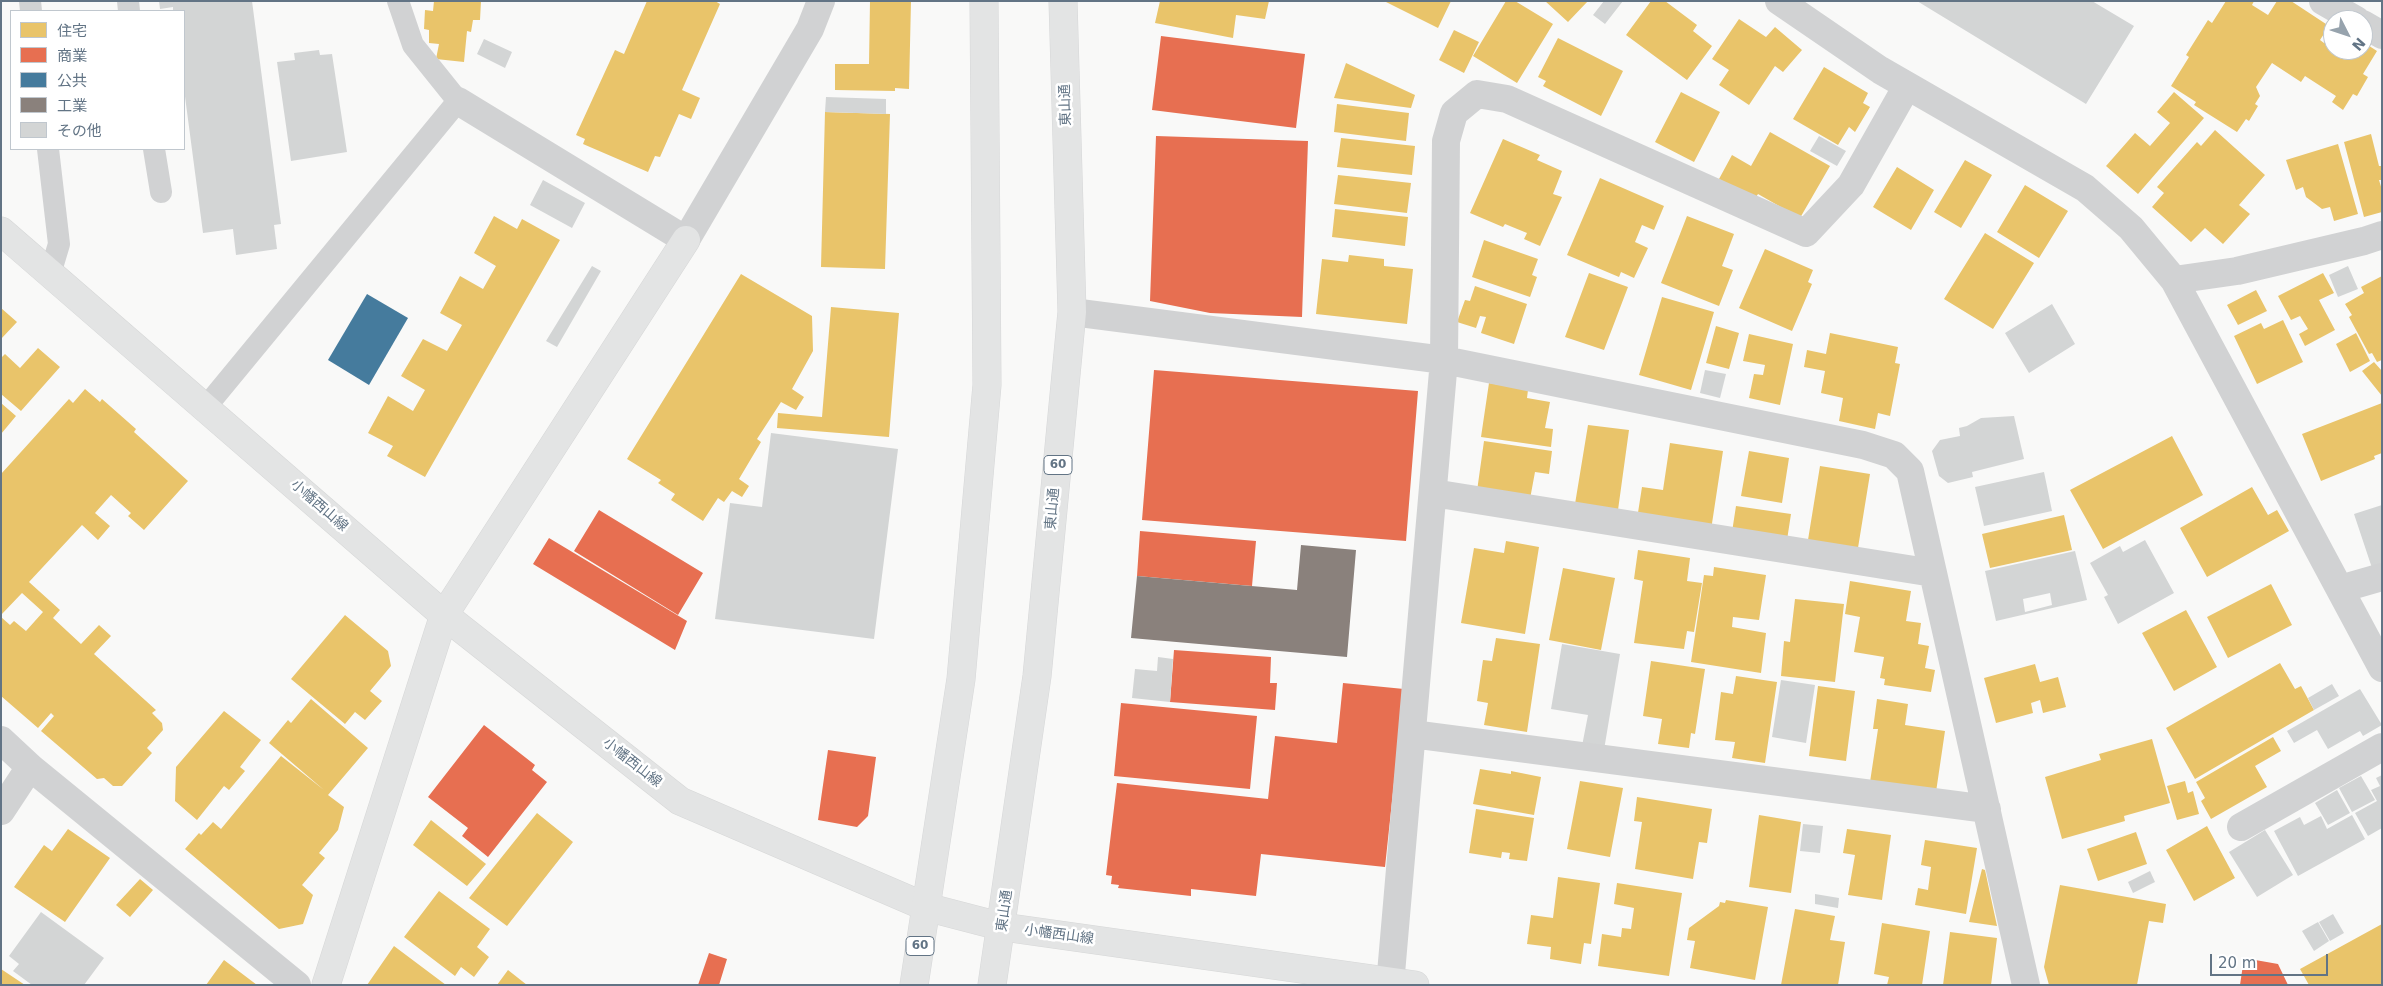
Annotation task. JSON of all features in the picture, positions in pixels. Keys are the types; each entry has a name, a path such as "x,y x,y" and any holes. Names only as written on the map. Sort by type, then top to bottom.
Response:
{"street":[{"path":"326,985 444,614 686,240 810,29 821,1"},
{"name":"60","path":"914,985 962,679 987,386 984,1"},
{"name":"東山通","path":"992,985 1003,927 1037,676 1072,312 1063,1"},
{"path":"1779,1 1880,70 2085,188 2131,228 2174,280 2382,668"},
{"path":"2323,1 2339,10"},
{"path":"1399,984 1412,734 1444,360 1446,141 1454,113 1477,94 1507,99 1806,232 1851,185 1907,86"},
{"path":"458,101 686,240"},
{"name":"小幡西山線","path":"1,231 444,614 680,801 926,907 1003,927 1399,984"},
{"path":"2174,280 2237,271 2364,241 2382,234"},
{"path":"1072,312 1444,360 1862,445 1894,455 1910,471 2026,985"},
{"path":"1433,493 1933,573"},
{"path":"2340,589 2382,577"},
{"path":"1412,734 1987,809"},
{"path":"1,740 30,767 297,985"},
{"path":"2241,827 2382,747"},
{"path":"1,811 30,767"}],"lane":[{"path":"205,408 458,101 413,45 398,1"},
{"path":"48,150 59,244 50,274"},
{"path":"154,150 161,192"}],"building: 住宅":[{"path":"434,1 481,1 480,20 473,20 471,32 467,31 464,62 436,59 439,44 429,43 429,30 424,29 425,10 433,11"},
{"path":"647,1 715,1 720,4 682,90 700,98 691,119 679,114 660,157 655,156 648,172 583,144 585,139 576,135 615,50 624,54"},
{"path":"870,1 911,1 909,89 895,88 895,91 835,90 835,64 869,64"},
{"path":"1160,1 1269,1 1265,19 1236,15 1233,38 1155,23"},
{"path":"1384,1 1451,1 1438,28"},
{"path":"1506,1 1515,1 1553,24 1517,83 1473,56"},
{"path":"1545,1 1588,1 1568,22"},
{"path":"1651,1 1665,1 1697,25 1693,31 1712,46 1687,80 1626,35"},
{"path":"2226,1 2254,1 2252,5 2268,15 2277,1 2291,1 2323,22 2323,35 2320,40 2323,42 2323,60 2372,60 2363,74 2368,77 2357,96 2353,94 2343,110 2332,102 2336,96 2305,76 2301,82 2272,63 2256,87 2260,96 2255,104 2258,106 2249,121 2246,119 2237,132 2194,105 2196,102 2171,86 2189,57 2186,55 2208,20 2212,23"},
{"path":"1739,19 1766,37 1775,27 1802,50 1783,72 1775,66 1749,105 1719,85 1729,70 1712,59"},
{"path":"1454,30 1479,42 1464,73 1439,60"},
{"path":"1558,38 1623,71 1601,116 1543,86 1546,81 1538,77"},
{"path":"2373,48 2377,51 2373,58"},
{"path":"1346,63 1415,95 1411,108 1334,98"},
{"path":"1824,67 1868,93 1863,103 1870,107 1855,132 1849,127 1838,145 1793,119"},
{"path":"1681,92 1720,112 1694,162 1655,142"},
{"path":"2174,92 2204,118 2138,194 2106,166 2135,133 2150,146 2170,123 2157,112"},
{"path":"1337,104 1409,113 1406,141 1334,132"},
{"path":"825,112 890,114 885,269 821,267"},
{"path":"2215,130 2265,175 2239,205 2250,214 2223,244 2205,228 2191,242 2152,207 2164,193 2157,187 2197,142 2201,146"},
{"path":"1770,132 1830,166 1800,218 1758,194 1755,199 1719,179 1732,155 1751,166"},
{"path":"2371,134 2379,166 2382,166 2382,180 2379,180 2382,190 2382,212 2364,217 2344,142"},
{"path":"1341,138 1415,146 1412,175 1337,167"},
{"path":"1503,139 1540,155 1537,160 1562,171 1553,194 1562,197 1540,246 1524,239 1527,233 1505,224 1503,227 1470,213"},
{"path":"2338,144 2358,214 2334,221 2330,207 2322,209 2306,197 2303,187 2296,190 2286,160"},
{"path":"1965,160 1992,175 1961,228 1934,212"},
{"path":"1897,167 1934,190 1911,230 1873,207"},
{"path":"1338,175 1411,183 1407,213 1334,204"},
{"path":"1600,178 1664,206 1654,230 1642,225 1635,242 1648,248 1634,278 1621,272 1619,277 1567,255"},
{"path":"2025,185 2068,211 2039,258 1997,232"},
{"path":"1335,209 1408,217 1405,246 1332,237"},
{"path":"494,216 517,229 522,219 560,240 425,477 387,456 393,446 368,433 388,396 413,411 425,390 401,376 423,339 447,351 462,325 440,313 460,276 483,289 496,266 474,253"},
{"path":"1687,216 1734,234 1722,266 1733,270 1719,306 1661,283"},
{"path":"1985,233 2034,263 1993,329 1944,299"},
{"path":"1484,240 1538,259 1532,275 1537,277 1530,297 1472,277"},
{"path":"1765,249 1813,270 1808,282 1812,284 1792,331 1739,308"},
{"path":"1349,255 1384,259 1384,266 1413,269 1407,324 1316,314 1322,259 1348,262"},
{"path":"1589,273 1628,287 1604,350 1565,337"},
{"path":"2323,273 2334,293 2319,300 2335,330 2305,346 2299,334 2308,329 2300,316 2291,320 2278,296"},
{"path":"741,274 812,316 813,351 792,389 804,397 796,410 781,402 757,439 761,442 739,479 749,486 742,497 732,491 724,502 718,498 703,521 671,500 675,494 658,483 661,480 627,459"},
{"path":"2382,276 2382,360 2377,362 2372,353 2369,354 2349,317 2352,315 2345,304 2364,293 2361,287"},
{"path":"1475,286 1527,304 1514,344 1481,333 1486,317 1480,316 1476,328 1457,322 1465,300 1470,301"},
{"path":"2256,290 2267,311 2238,325 2227,305"},
{"path":"1662,297 1714,312 1691,390 1639,375"},
{"path":"831,307 899,313 889,437 777,428 778,413 822,417"},
{"path":"1,308 17,322 1,339"},
{"path":"2283,320 2303,362 2257,384 2234,336 2261,323 2264,329"},
{"path":"1716,326 1739,333 1729,369 1706,363"},
{"path":"1830,333 1898,347 1895,363 1900,364 1890,416 1878,413 1875,429 1839,421 1843,398 1821,393 1825,371 1804,367 1807,350 1826,354"},
{"path":"2356,333 2370,361 2350,372 2336,344"},
{"path":"1749,334 1793,344 1780,405 1749,398 1754,374 1763,375 1765,365 1743,361"},
{"path":"38,348 60,367 21,411 1,394 1,358 5,354 20,368"},
{"path":"2374,362 2382,371 2382,396 2362,371"},
{"path":"1489,383 1528,390 1527,398 1550,402 1545,428 1553,429 1551,447 1481,437"},
{"path":"85,389 100,402 102,399 136,429 134,432 188,481 144,530 128,516 131,513 111,495 95,513 110,526 98,540 82,525 29,582 60,610 53,618 81,644 99,625 111,636 94,654 156,710 152,713 162,723 163,730 147,748 152,753 122,786 113,786 104,778 97,779 41,731 54,716 51,713 38,728 1,696 1,617 10,625 14,621 26,631 43,612 22,593 1,615 1,474 69,399 73,403"},
{"path":"1,403 16,416 1,434"},
{"path":"2382,403 2382,453 2374,456 2375,459 2321,481 2302,434"},
{"path":"1588,425 1629,430 1618,510 1575,504"},
{"path":"2172,436 2203,495 2103,549 2070,490"},
{"path":"1484,441 1552,451 1549,474 1535,472 1530,499 1477,491"},
{"path":"1670,443 1723,451 1711,530 1637,519 1642,487 1663,490"},
{"path":"1749,451 1789,458 1782,503 1741,496"},
{"path":"1820,466 1870,474 1857,554 1807,546"},
{"path":"2252,487 2268,515 2277,510 2289,531 2207,577 2180,528"},
{"path":"1736,506 1791,514 1787,540 1732,532"},
{"path":"2064,515 2072,550 1990,568 1982,534"},
{"path":"1506,541 1539,547 1525,634 1461,623 1474,548 1504,553"},
{"path":"1638,550 1690,558 1687,581 1702,583 1694,632 1687,631 1684,649 1634,643 1643,581 1634,579"},
{"path":"1714,567 1766,575 1759,620 1733,617 1732,627 1766,633 1761,673 1691,662 1704,575 1713,576"},
{"path":"1563,568 1615,578 1601,650 1549,640"},
{"path":"1850,581 1911,591 1906,621 1921,623 1918,644 1929,646 1925,668 1935,670 1931,692 1884,685 1885,679 1880,678 1884,657 1854,652 1860,617 1845,614"},
{"path":"2271,584 2292,625 2228,658 2207,617"},
{"path":"1795,599 1844,604 1835,682 1781,676 1784,641 1790,642"},
{"path":"2186,610 2217,667 2174,691 2142,633"},
{"path":"345,615 388,651 391,666 370,691 382,701 365,720 355,712 345,724 291,679"},
{"path":"1496,638 1540,644 1527,732 1484,725 1488,703 1477,701 1483,660 1492,661"},
{"path":"1651,661 1705,669 1695,734 1691,733 1689,748 1658,744 1662,719 1643,716"},
{"path":"2280,663 2295,689 2301,686 2314,710 2195,779 2166,728"},
{"path":"2035,664 2040,682 2058,677 2066,707 2043,713 2040,700 2031,703 2033,713 1996,723 1984,678"},
{"path":"1736,676 1777,682 1765,763 1732,758 1735,742 1715,740 1721,692 1733,694"},
{"path":"1818,686 1855,691 1846,761 1809,756"},
{"path":"311,699 368,748 328,795 344,807 338,830 319,853 325,858 302,885 313,895 303,924 279,929 185,849 199,833 201,835 213,822 221,829 281,756 324,790 269,743 288,720 291,723"},
{"path":"1877,699 1908,704 1905,725 1945,731 1936,792 1870,782 1878,729 1873,729"},
{"path":"224,711 261,740 240,767 245,771 229,790 224,786 197,820 175,801 176,767"},
{"path":"2273,737 2281,751 2255,766 2267,787 2211,819 2201,801 2205,798 2196,782"},
{"path":"2152,739 2170,803 2124,816 2125,821 2062,839 2045,777 2101,760 2099,754"},
{"path":"1480,769 1511,774 1511,771 1541,777 1534,815 1473,804"},
{"path":"1580,781 1623,788 1610,857 1567,849"},
{"path":"2185,781 2188,793 2193,791 2199,814 2177,820 2167,786"},
{"path":"1637,797 1712,809 1707,843 1699,842 1693,879 1635,869 1642,822 1634,821"},
{"path":"1476,809 1534,818 1527,861 1509,859 1510,853 1502,852 1501,858 1469,853"},
{"path":"537,813 573,842 507,926 469,898"},
{"path":"1759,815 1801,822 1791,893 1749,887"},
{"path":"431,820 486,864 467,886 413,845"},
{"path":"2207,826 2235,878 2194,901 2166,850"},
{"path":"68,829 110,858 65,922 14,887 44,845 52,851"},
{"path":"1847,829 1891,835 1882,900 1848,895 1855,855 1843,853"},
{"path":"2136,832 2147,864 2098,881 2087,849"},
{"path":"1925,840 1977,848 1966,914 1915,905 1918,888 1928,890 1931,867 1921,865"},
{"path":"1982,869 1985,870 1997,926 1969,922"},
{"path":"1558,877 1600,883 1591,944 1584,943 1581,964 1550,959 1551,947 1527,944 1531,915 1553,918"},
{"path":"140,879 153,890 130,917 116,905"},
{"path":"1617,883 1682,893 1669,976 1598,966 1602,934 1621,937 1622,928 1631,929 1634,908 1614,904"},
{"path":"2060,885 2166,904 2163,923 2149,921 2137,985 2049,985 2044,967"},
{"path":"439,891 490,929 477,947 489,957 474,977 461,967 455,976 404,937"},
{"path":"1726,900 1768,907 1755,980 1690,968 1695,941 1687,940 1689,928 1719,906 1720,902 1725,903"},
{"path":"1795,909 1835,916 1830,940 1845,942 1838,985 1781,985"},
{"path":"1882,923 1930,931 1922,985 1887,985 1889,977 1874,974"},
{"path":"2382,924 2382,985 2309,985 2300,969"},
{"path":"1950,932 1997,938 1991,985 1943,985"},
{"path":"394,946 446,985 367,985"},
{"path":"224,960 257,985 206,985"},
{"path":"1,969 25,985 1,985"},
{"path":"508,970 527,985 497,985"}],"building: 商業":[{"path":"1161,36 1305,54 1296,128 1152,110"},
{"path":"1156,136 1308,141 1302,317 1210,313 1150,301"},
{"path":"1154,370 1418,391 1406,541 1142,520"},
{"path":"599,510 703,573 678,615 574,551"},
{"path":"1140,531 1256,541 1252,586 1137,576"},
{"path":"549,538 687,621 675,650 533,564"},
{"path":"1174,650 1271,657 1270,683 1277,683 1275,710 1170,702"},
{"path":"1343,683 1404,689 1385,867 1261,854 1256,896 1191,889 1191,896 1118,888 1119,885 1111,884 1112,876 1106,875 1117,783 1268,799 1275,736 1337,743"},
{"path":"1121,703 1257,716 1250,789 1114,776"},
{"path":"484,725 535,765 532,770 547,782 488,857 462,836 468,828 428,797"},
{"path":"828,750 876,757 868,816 857,827 818,820"},
{"path":"709,953 727,959 719,985 698,985"},
{"path":"2244,958 2278,964 2288,985 2240,985"}],"building: 公共":[{"path":"367,294 408,318 369,385 328,360"}],"building: 工業":[{"path":"1301,545 1356,550 1347,657 1131,638 1137,576 1297,590"}],"building: その他":[{"path":"159,1 252,1 281,224 274,225 277,249 236,255 233,229 203,233 185,97 185,10 173,10 173,7 160,9"},
{"path":"1604,1 1623,1 1605,24 1593,15"},
{"path":"1917,1 2092,1 2134,26 2086,104"},
{"path":"484,39 512,52 505,68 477,54"},
{"path":"319,50 320,55 332,54 347,152 291,161 277,62 295,60 294,53"},
{"path":"826,97 886,99 886,114 825,112"},
{"path":"1819,136 1846,151 1837,166 1810,151"},
{"path":"543,180 585,203 572,228 530,205"},
{"path":"592,266 601,271 557,347 546,341"},
{"path":"2348,266 2358,289 2338,297 2329,275"},
{"path":"2052,304 2075,344 2029,373 2005,333"},
{"path":"1705,370 1726,374 1720,398 1700,393"},
{"path":"2014,416 2024,459 1972,472 1973,477 1948,483 1939,476 1932,451 1940,440 1960,436 1959,428 1981,418"},
{"path":"771,433 898,449 874,639 715,619 730,503 762,507"},
{"path":"2044,472 2052,511 1984,526 1975,487"},
{"path":"2382,505 2382,565 2372,568 2354,514"},
{"path":"2145,540 2174,593 2118,624 2104,597 2108,595 2090,563 2120,546 2123,552"},
{"path":"2075,551 2087,600 1996,621 1985,571","holes":["2050,593 2052,605 2025,612 2023,599"]},
{"path":"1562,644 1620,654 1604,750 1582,746 1588,715 1551,709"},
{"path":"1158,657 1173,659 1170,702 1132,698 1135,669 1157,671"},
{"path":"1781,680 1815,685 1806,743 1772,737"},
{"path":"2332,684 2339,696 2314,710 2308,698"},
{"path":"2360,689 2382,725 2363,736 2360,731 2328,749 2317,730 2294,743 2287,731"},
{"path":"2382,775 2382,828 2368,836 2355,813 2377,801 2371,790 2380,786 2376,778"},
{"path":"2361,776 2375,800 2352,812 2339,788"},
{"path":"2337,790 2350,813 2328,825 2315,803"},
{"path":"2352,815 2365,839 2298,876 2274,831 2300,817 2304,825 2321,816 2327,829"},
{"path":"1803,824 1823,826 1820,853 1800,851"},
{"path":"2265,830 2293,875 2257,897 2229,852"},
{"path":"2150,871 2155,882 2133,893 2128,882"},
{"path":"1815,894 1839,898 1838,908 1815,904"},
{"path":"41,912 104,958 84,985 32,985 13,971 19,964 9,956"},
{"path":"2333,914 2344,933 2330,941 2319,922"},
{"path":"2318,922 2329,941 2314,951 2302,931"}]}
